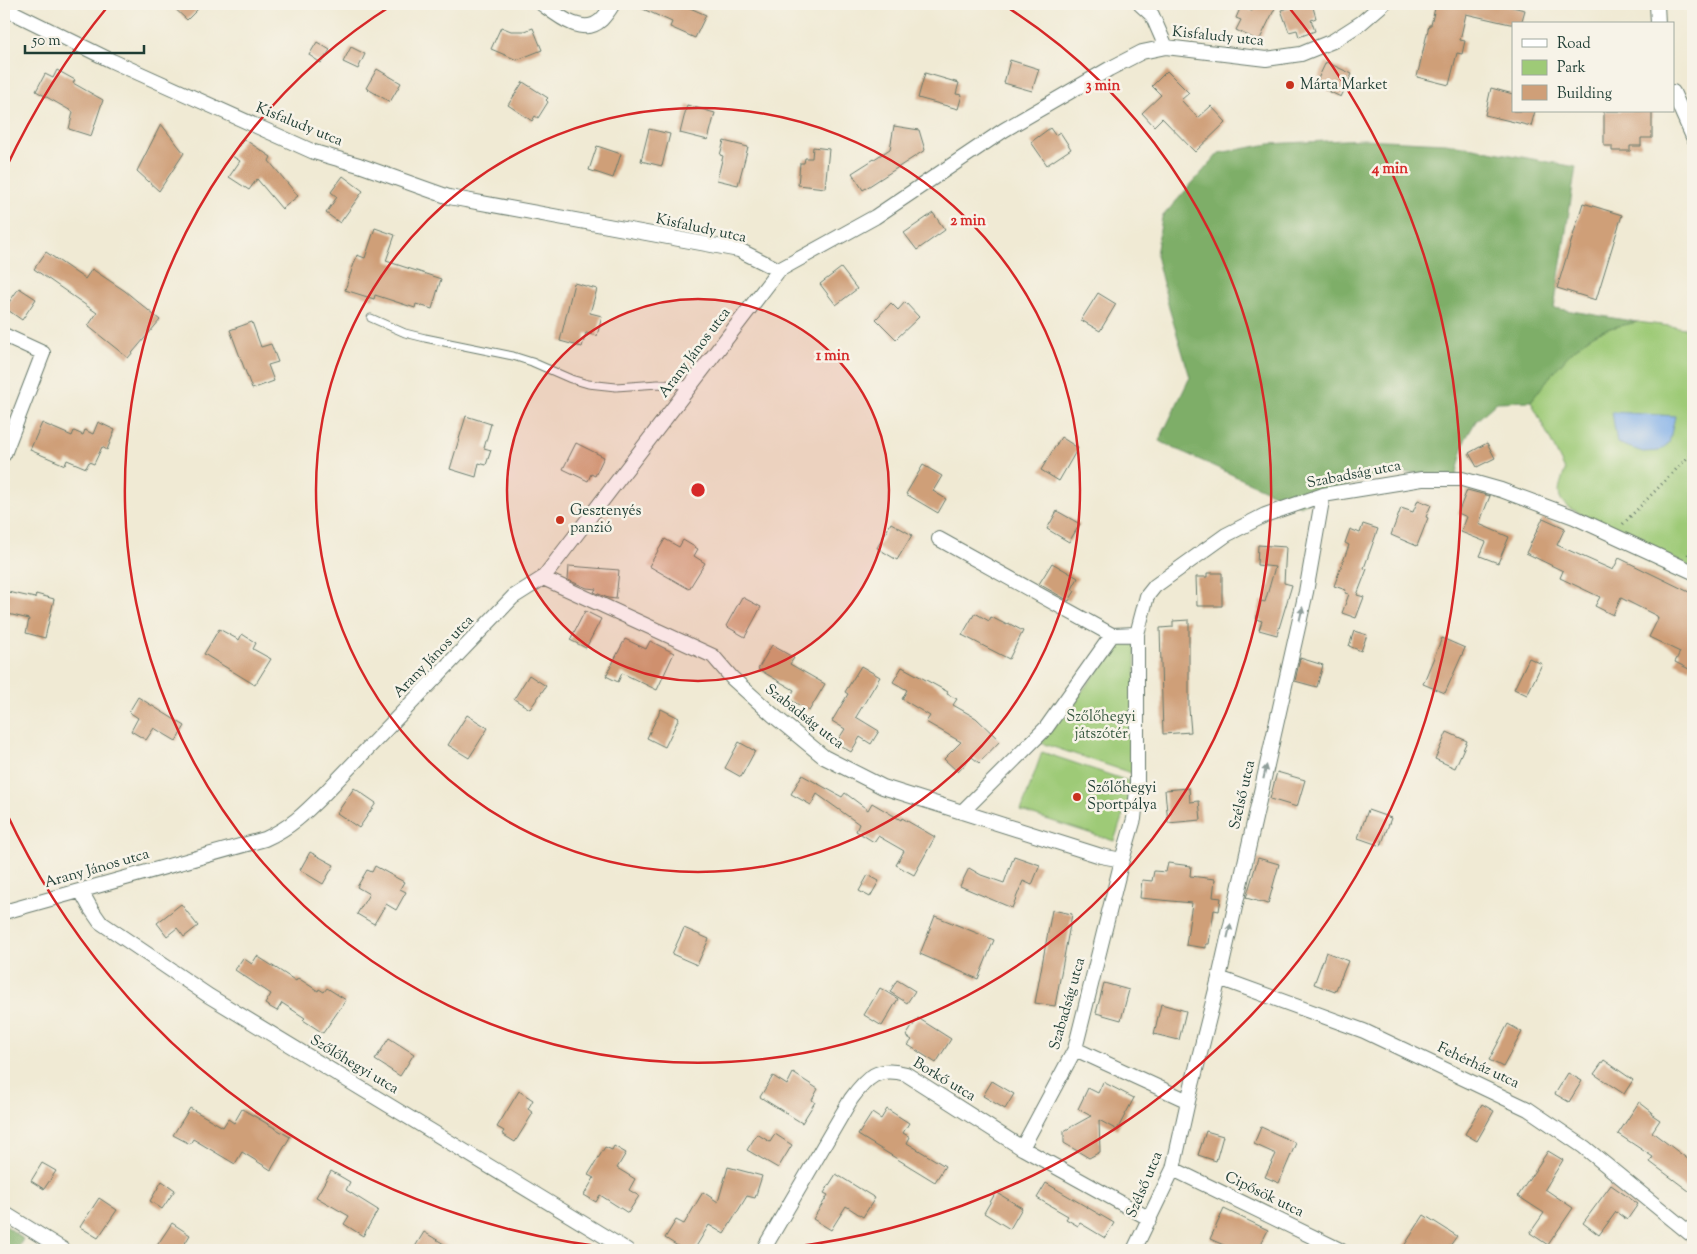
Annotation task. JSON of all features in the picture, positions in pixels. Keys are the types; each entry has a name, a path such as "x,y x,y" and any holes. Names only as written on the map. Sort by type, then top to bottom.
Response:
{"street":[{"path":"542,4 573,24 583,26 592,25 602,19 613,4"},
{"path":"1140,4 1152,15 1166,47"},
{"name":"Kisfaludy utca","path":"4,8 112,61 314,152 359,165 449,197 739,250 779,270 875,216 1004,130 1142,52 1166,47 1266,59 1301,54 1333,41 1361,23 1383,4"},
{"path":"1657,4 1658,22"},
{"path":"1674,94 1693,137"},
{"name":"Arany János utca","path":"4,912 264,839 293,824 513,597 543,578 779,270"},
{"path":"4,335 43,353 4,454"},
{"name":"Szabadság utca","path":"1022,1148 1076,1049 1122,860 1134,820 1137,790 1137,634 1147,596 1155,586 1226,536 1264,515 1323,495 1422,479 1462,479 1501,490 1556,510 1693,572"},
{"name":"Szélső utca","path":"1134,1250 1173,1169 1219,978 1306,592 1323,495"},
{"path":"939,539 1112,635 1137,634"},
{"name":"Szabadság utca","path":"543,578 713,656 732,678 824,757 882,787 1101,856 1122,860"},
{"path":"962,812 1046,728 1112,635"},
{"name":"Szőlőhegyi utca","path":"81,891 100,922 209,996 626,1250"},
{"name":"Fehérház utca","path":"1219,978 1364,1031 1528,1109 1584,1147 1693,1236"},
{"path":"1076,1049 1188,1101"},
{"name":"Borkő utca","path":"763,1250 851,1099 863,1082 881,1072 894,1070 906,1074 1022,1148 1150,1219"},
{"name":"Cipősök utca","path":"1173,1169 1340,1250"},
{"path":"4,1213 64,1250"}],"lane":[{"path":"371,318 405,333 513,356 588,384 616,387 658,384 691,385"}],"path":[{"path":"1612,535 1693,452"}],"green space":[{"path":"1363,139 1446,143 1576,167 1554,308 1637,322 1599,332 1589,338 1571,353 1531,401 1497,402 1476,421 1465,440 1456,477 1421,473 1381,476 1339,489 1300,506 1159,441 1190,377 1169,308 1156,255 1162,217 1219,153 1269,144"},
{"path":"1637,322 1693,329 1693,568 1564,504 1559,491 1565,470 1531,401 1571,353 1589,338 1608,329"},
{"name":"Szőlőhegyi játszótér","path":"1120,643 1135,645 1137,775 1041,743"},
{"name":"Szőlőhegyi Sportpálya","path":"1042,752 1134,783 1114,841 1021,811"},
{"path":"4,1224 23,1239 17,1250 4,1250"}],"water":[{"path":"1612,412 1675,416 1669,443 1659,451 1643,452 1617,443"}],"building":[{"path":"170,4 203,4 187,20"},
{"path":"632,4 681,4 706,15 695,38 670,27 672,22"},
{"path":"1255,4 1277,4 1259,41 1236,30 1241,20 1236,18 1241,6 1252,11"},
{"path":"1301,4 1312,4 1316,18 1311,20 1315,31 1299,37 1297,30 1289,32 1281,10"},
{"path":"1436,4 1499,4 1525,10 1522,22 1512,22 1512,24 1466,14 1460,40 1465,41 1462,54 1457,53 1449,85 1417,77 1429,25 1431,25"},
{"path":"501,27 511,31 525,31 533,28 542,50 517,60 491,49"},
{"path":"317,42 330,50 321,63 309,55"},
{"path":"351,47 365,54 358,69 343,62"},
{"path":"1010,60 1039,69 1032,91 1004,83"},
{"path":"1326,62 1352,74 1341,97 1315,85"},
{"path":"377,69 401,83 390,102 366,88"},
{"path":"57,70 75,80 73,83 103,100 91,136 69,129 73,112 36,91 45,74 53,78"},
{"path":"1167,71 1189,93 1181,100 1198,118 1211,106 1226,122 1195,152 1162,118 1154,126 1142,113 1161,95 1152,86"},
{"path":"925,73 959,83 956,94 962,95 958,109 918,98"},
{"path":"523,82 548,98 546,100 548,102 538,118 535,116 532,121 508,105"},
{"path":"1491,88 1512,94 1512,112 1535,112 1531,126 1485,115"},
{"path":"687,105 715,113 708,140 680,133"},
{"path":"1604,112 1652,112 1652,138 1641,138 1641,146 1630,146 1630,151 1612,151 1612,146 1604,146"},
{"path":"161,124 184,153 159,191 137,171"},
{"path":"894,126 919,130 925,150 863,190 852,173 890,149"},
{"path":"1050,128 1055,135 1060,132 1071,149 1047,165 1031,142"},
{"path":"649,129 670,134 662,166 641,161"},
{"path":"244,139 271,157 269,161 298,196 282,209 257,179 249,190 229,177 240,161 232,156"},
{"path":"724,141 748,147 738,185 717,180 723,156 720,155"},
{"path":"597,146 621,154 613,178 589,170"},
{"path":"813,147 829,149 825,188 798,185 800,163 804,163 805,158 812,158"},
{"path":"343,176 363,191 340,223 326,213 337,197 331,192"},
{"path":"1583,203 1622,215 1596,300 1557,288"},
{"path":"933,213 945,230 917,250 904,233"},
{"path":"375,228 395,235 386,261 441,279 432,309 416,304 415,308 375,295 374,299 345,290 357,255 365,258"},
{"path":"46,252 85,279 92,269 125,291 160,320 128,358 88,326 97,313 34,269"},
{"path":"841,268 857,289 836,305 820,284"},
{"path":"574,283 597,289 590,313 602,316 597,336 586,333 582,347 560,341"},
{"path":"19,288 36,299 22,320 5,308"},
{"path":"1098,293 1116,304 1100,331 1081,320"},
{"path":"905,302 919,317 896,339 876,319 891,303 898,310"},
{"path":"252,322 261,347 271,344 278,362 268,365 274,381 252,389 230,330"},
{"path":"466,416 491,424 484,448 491,450 486,465 479,463 476,477 450,469"},
{"path":"98,422 115,430 107,450 102,447 94,464 89,462 86,468 67,460 65,465 30,450 42,423 72,436 74,431 83,435 85,430 93,434"},
{"path":"1061,437 1078,448 1059,481 1041,470"},
{"path":"576,443 604,457 595,476 591,474 588,481 563,469"},
{"path":"1487,443 1495,458 1477,467 1469,453"},
{"path":"923,465 942,476 933,491 946,499 938,513 906,494"},
{"path":"1467,490 1490,496 1479,524 1509,537 1498,563 1480,556 1486,542 1461,532 1467,517 1458,513"},
{"path":"1418,500 1431,505 1417,546 1391,535 1401,508 1413,512"},
{"path":"1057,511 1080,524 1069,542 1047,529"},
{"path":"1543,518 1565,528 1557,545 1613,570 1619,558 1693,594 1693,659 1689,669 1675,662 1680,652 1649,637 1658,619 1657,616 1621,598 1613,615 1595,606 1600,597 1560,578 1563,571 1526,553"},
{"path":"891,523 912,535 897,560 877,548"},
{"path":"1363,524 1378,529 1364,568 1367,569 1357,595 1364,597 1356,618 1342,613 1349,594 1345,593 1346,590 1334,586 1349,545 1345,543 1350,529 1360,533"},
{"path":"665,539 679,547 683,540 698,549 694,556 705,563 689,589 649,566"},
{"path":"1258,545 1286,547 1284,583 1292,585 1277,635 1259,630 1262,621 1256,619 1261,601 1265,602 1275,567 1257,565"},
{"path":"1052,563 1078,578 1072,589 1075,591 1069,601 1039,584"},
{"path":"569,566 619,570 616,599 608,598 594,592 596,589 587,588 568,580"},
{"path":"1207,573 1222,573 1222,606 1197,606 1196,577 1207,577"},
{"path":"4,591 35,598 36,594 54,599 45,638 26,633 29,619 4,613"},
{"path":"742,597 761,607 745,637 726,626"},
{"path":"585,611 601,619 586,648 570,640"},
{"path":"975,613 989,621 991,617 1023,631 1009,659 962,635"},
{"path":"1189,620 1189,709 1191,732 1163,734 1160,628 1173,627 1173,621"},
{"path":"219,629 239,640 242,634 256,643 253,649 271,659 255,685 204,654"},
{"path":"1354,631 1367,635 1361,651 1349,646"},
{"path":"1442,638 1465,648 1445,693 1423,684"},
{"path":"625,639 646,649 650,641 674,653 657,690 622,673 618,682 606,676"},
{"path":"772,645 794,658 790,664 825,684 809,711 789,699 794,690 758,669"},
{"path":"1300,658 1323,665 1317,687 1295,681"},
{"path":"1529,658 1542,664 1527,695 1514,689"},
{"path":"861,666 880,677 856,717 879,731 871,744 860,737 851,752 836,743 845,729 832,721 848,694 845,692"},
{"path":"902,667 948,692 947,694 957,699 953,705 976,718 1000,741 979,763 972,757 958,772 944,759 961,742 926,722 930,716 902,699 907,690 893,682"},
{"path":"529,675 546,686 530,709 514,699"},
{"path":"138,697 185,726 176,741 154,728 146,740 131,731 138,718 129,712"},
{"path":"661,709 679,718 665,747 647,738"},
{"path":"467,715 488,728 469,758 448,745"},
{"path":"1447,732 1467,741 1455,768 1435,759"},
{"path":"739,742 755,751 741,777 725,768"},
{"path":"1277,772 1305,780 1297,807 1270,799"},
{"path":"802,775 842,797 845,793 868,810 872,803 935,837 914,875 896,865 904,851 878,836 874,842 856,831 859,824 817,794 811,805 791,794"},
{"path":"354,788 376,803 359,828 337,813"},
{"path":"1189,788 1190,802 1199,801 1201,820 1168,823 1165,790"},
{"path":"1368,810 1391,818 1381,846 1358,838"},
{"path":"310,852 334,865 323,884 300,870"},
{"path":"1014,856 1040,865 1032,885 1023,881 1012,908 960,886 969,868 981,875 1004,883"},
{"path":"1258,858 1279,864 1268,904 1246,898"},
{"path":"1168,863 1191,866 1190,876 1215,879 1213,897 1221,898 1219,911 1214,910 1209,944 1206,944 1206,948 1186,945 1192,903 1140,898 1142,880 1152,881 1154,871 1166,872"},
{"path":"375,866 404,882 400,889 406,892 396,910 386,904 374,924 357,914 369,894 357,887 367,870 372,872"},
{"path":"868,875 879,881 870,897 859,891"},
{"path":"181,904 198,926 184,937 177,928 167,936 157,923"},
{"path":"1052,910 1072,914 1055,1006 1035,1003"},
{"path":"935,916 994,940 978,979 920,954"},
{"path":"684,928 709,939 697,965 672,954"},
{"path":"1326,952 1348,961 1335,992 1314,984"},
{"path":"257,956 296,981 298,978 318,991 319,989 324,992 327,988 346,1000 323,1033 282,1003 277,1011 265,1004 271,994 235,970 243,958 252,964"},
{"path":"897,980 915,991 907,1003 890,992"},
{"path":"1104,983 1129,990 1121,1020 1096,1013"},
{"path":"880,988 898,999 882,1026 864,1015"},
{"path":"1161,1004 1186,1011 1179,1040 1154,1034"},
{"path":"918,1018 951,1039 936,1063 908,1045 912,1040 906,1036"},
{"path":"1508,1024 1522,1032 1503,1067 1489,1060"},
{"path":"389,1038 414,1054 400,1076 375,1060"},
{"path":"1604,1060 1633,1080 1624,1094 1594,1074"},
{"path":"793,1073 818,1089 812,1100 815,1102 802,1123 760,1097 773,1076 787,1085"},
{"path":"1568,1073 1582,1081 1569,1102 1555,1094"},
{"path":"992,1081 1014,1094 1005,1109 983,1096"},
{"path":"1103,1082 1134,1098 1117,1130 1099,1120 1100,1152 1089,1158 1064,1143 1064,1131 1091,1116 1078,1109 1088,1088 1098,1093"},
{"path":"519,1091 533,1100 528,1109 533,1113 515,1142 502,1134 504,1131 497,1127"},
{"path":"1639,1102 1660,1120 1652,1132 1693,1163 1693,1194 1650,1162 1653,1157 1618,1134"},
{"path":"1482,1104 1494,1111 1477,1141 1465,1134"},
{"path":"190,1108 223,1127 228,1119 234,1123 242,1109 290,1137 271,1170 242,1152 235,1164 193,1139 190,1144 173,1135"},
{"path":"887,1109 909,1123 903,1133 910,1137 907,1143 945,1166 935,1182 858,1135 872,1113 881,1119"},
{"path":"1261,1127 1296,1143 1279,1183 1265,1177 1276,1154 1254,1144"},
{"path":"1206,1131 1223,1136 1216,1161 1198,1155"},
{"path":"757,1134 770,1142 775,1134 792,1145 778,1168 747,1150"},
{"path":"614,1146 626,1153 617,1168 635,1179 629,1190 639,1196 628,1213 600,1195 596,1202 584,1195 594,1178 588,1175 605,1147 612,1150"},
{"path":"1548,1151 1563,1160 1545,1189 1573,1208 1548,1245 1530,1233 1544,1213 1518,1196"},
{"path":"42,1163 56,1171 44,1189 31,1181"},
{"path":"728,1167 762,1176 755,1198 747,1196 724,1234 709,1225 694,1250 684,1250 665,1238 676,1220 684,1224 703,1192 718,1202"},
{"path":"331,1171 350,1182 346,1190 378,1210 363,1236 344,1224 349,1216 316,1197"},
{"path":"836,1174 875,1198 863,1217 846,1206 831,1230 813,1219 828,1195 824,1193"},
{"path":"162,1181 175,1190 162,1209 150,1201"},
{"path":"1046,1183 1114,1223 1105,1238 1080,1223 1078,1226 1066,1219 1068,1216 1037,1198"},
{"path":"1611,1185 1638,1204 1627,1220 1616,1212 1599,1235 1583,1223"},
{"path":"996,1192 1022,1208 1010,1229 984,1213"},
{"path":"99,1198 117,1210 98,1238 80,1227"},
{"path":"1224,1209 1268,1230 1258,1250 1235,1250 1210,1239"},
{"path":"1424,1215 1457,1236 1447,1250 1411,1250 1404,1246"},
{"path":"172,1223 190,1235 181,1250 154,1250"},
{"path":"424,1232 454,1250 413,1250"}],"place":[{"name":"Márta Market","path":"1290,85"},
{"name":"Gesztenyés panzió","path":"560,520"},
{"name":"Szőlőhegyi Sportpálya","path":"1077,797"}]}
